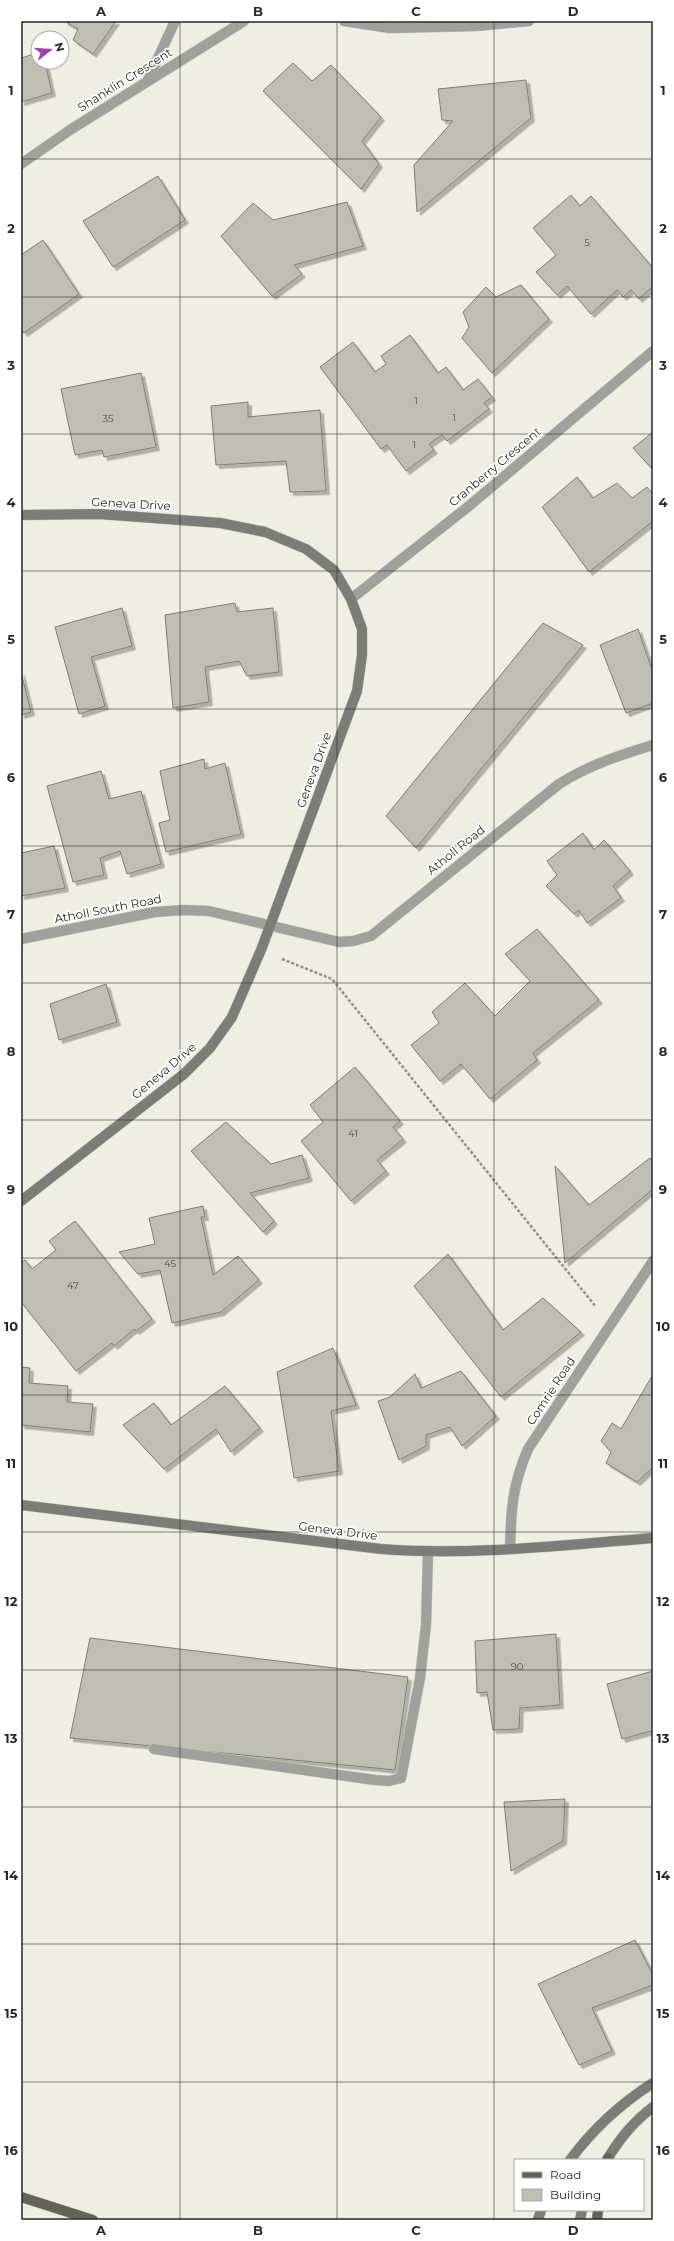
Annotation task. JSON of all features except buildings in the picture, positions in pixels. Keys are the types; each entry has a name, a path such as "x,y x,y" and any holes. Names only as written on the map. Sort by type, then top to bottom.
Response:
{"main road":[{"path":"21,2197 93,2220"}],"street":[{"path":"148,80 175,21"},
{"name":"Shanklin Crescent","path":"21,164 148,80 244,21"},
{"path":"344,21 390,28 477,26 529,21"},
{"name":"Cranberry Crescent","path":"351,599 469,506 653,351"},
{"name":"Geneva Drive","path":"21,515 99,514 213,522 264,532 306,549 334,570 351,599 362,629 362,655 357,691 270,927 232,1017 210,1048 184,1074 21,1201"},
{"name":"Atholl Road","path":"270,927 339,942 353,941 371,936 559,784 578,771 599,762 653,745"},
{"name":"Atholl South Road","path":"21,939 155,912 183,910 209,911 270,927"},
{"name":"Comrie Road","path":"510,1549 513,1492 517,1474 528,1449 653,1261"},
{"name":"Geneva Drive","path":"21,1504 381,1549 428,1553 510,1549 653,1538"},
{"path":"154,1749 389,1782 401,1778 420,1678 426,1625 428,1553"},
{"path":"571,2159 599,2125 617,2108 653,2084"},
{"path":"607,2159 620,2139 636,2120 653,2106"}],"path":[{"path":"261,950 332,979 610,1325"}]}
